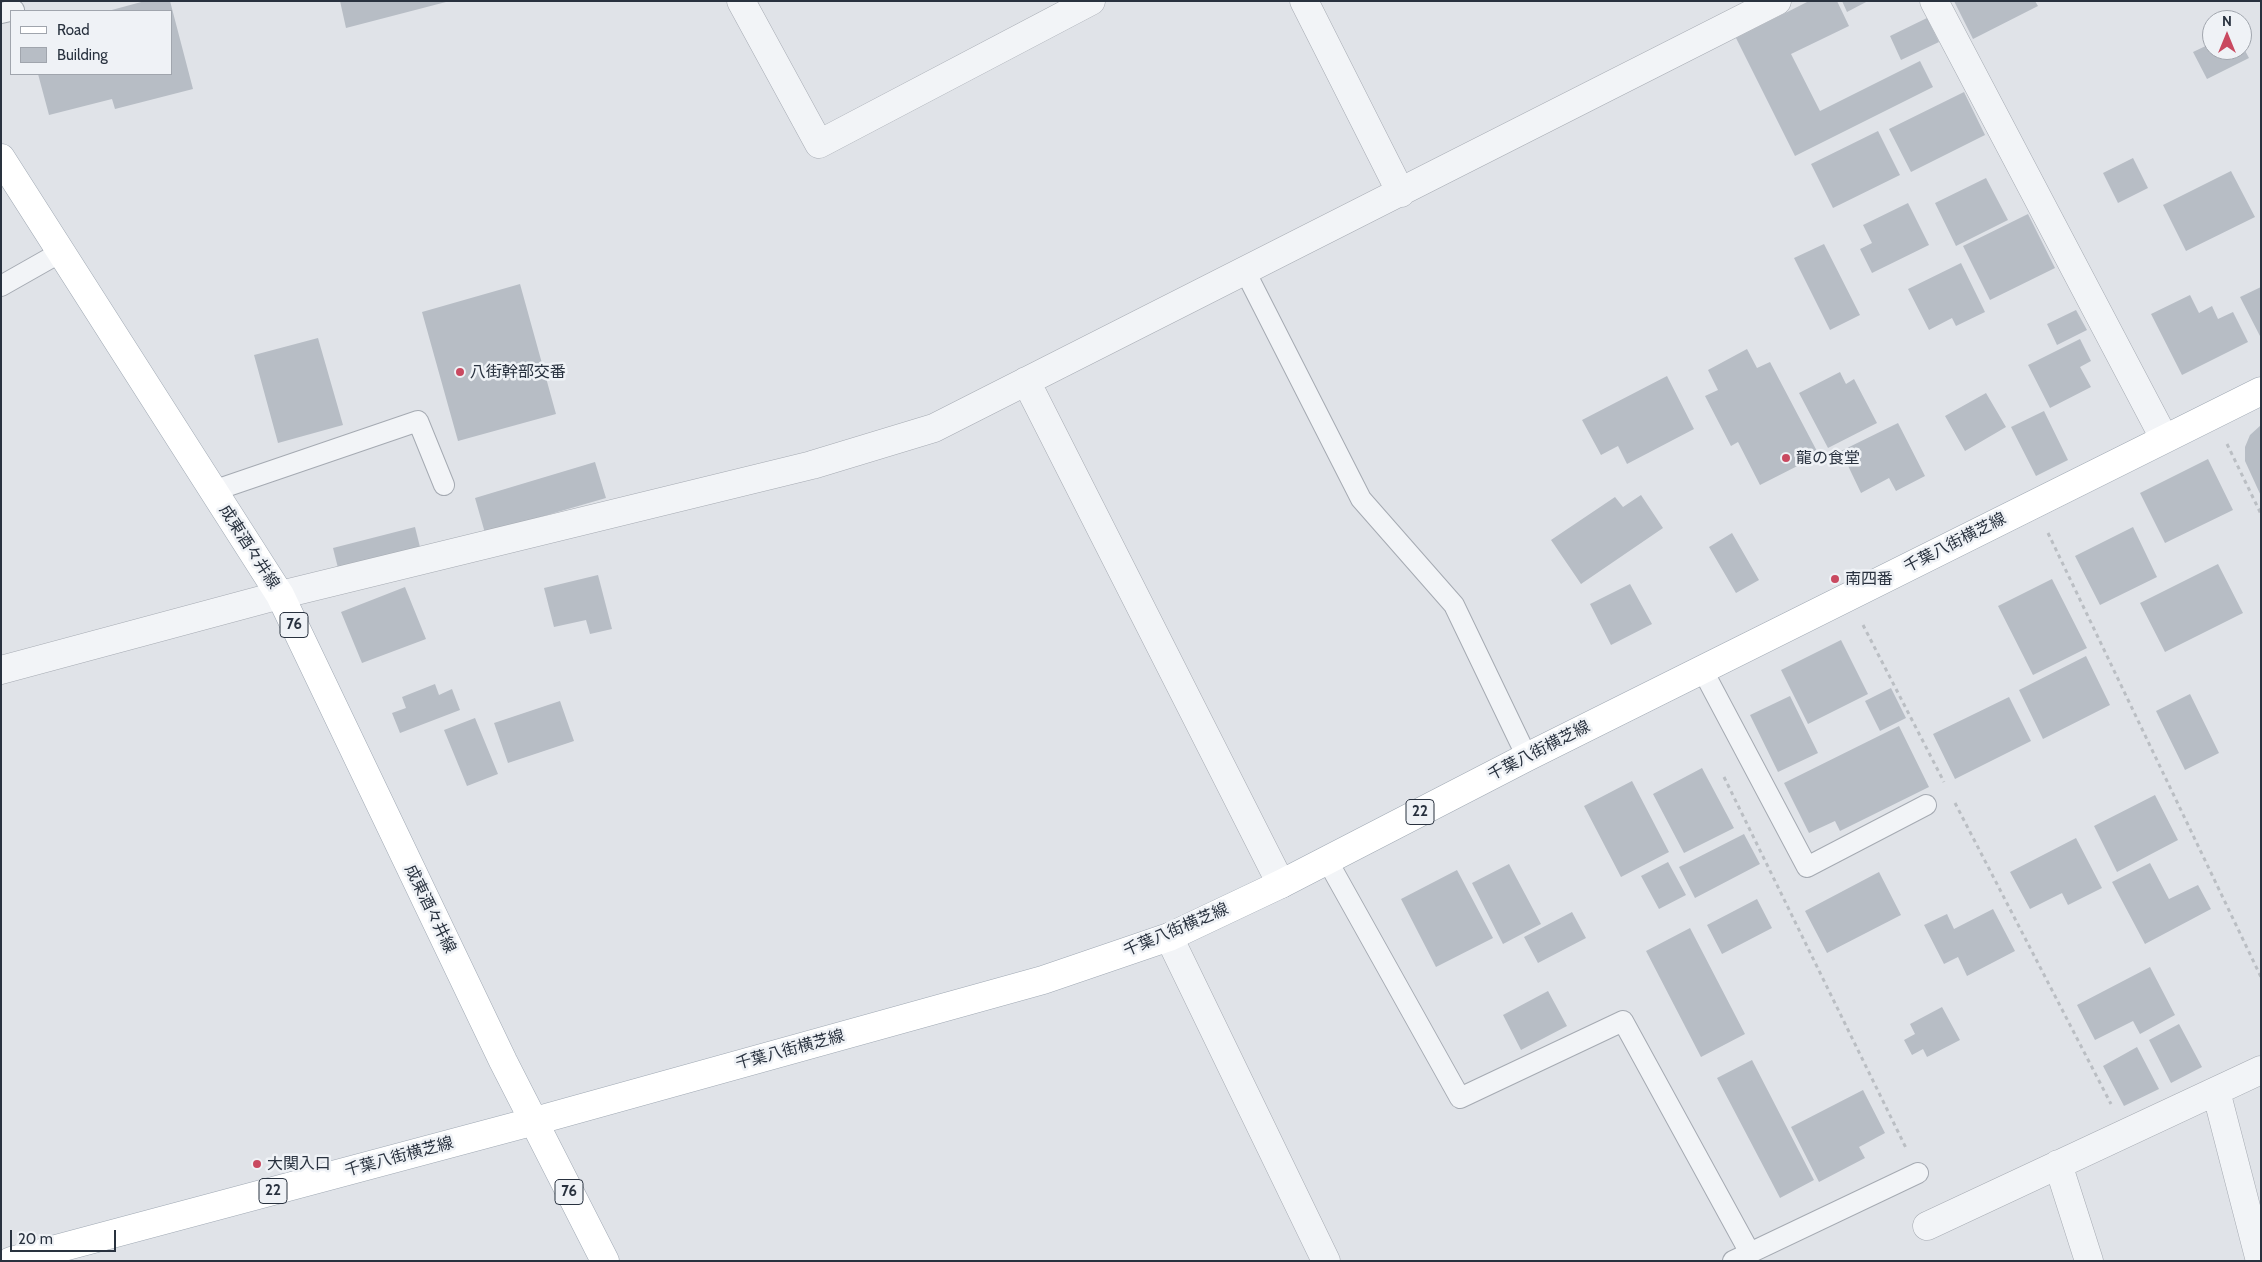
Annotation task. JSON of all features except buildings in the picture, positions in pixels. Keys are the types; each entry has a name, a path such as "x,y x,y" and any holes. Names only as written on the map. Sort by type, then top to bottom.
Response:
{"main road":[{"name":"成東酒々井線","path":"1,158 280,595 503,1061 535,1121"},
{"name":"千葉八街横芝線","path":"11,1261 535,1121 1043,980 1168,937 1280,884 1527,757 2261,390"},
{"name":"76","path":"535,1121 605,1261"}],"street":[{"path":"741,1 819,144 1091,1"},
{"path":"1304,1 1401,193"},
{"path":"1,670 280,595 812,465 934,428 1777,1"},
{"path":"1934,1 2164,438"},
{"path":"1026,381 1280,884"},
{"path":"1168,937 1326,1261"},
{"path":"1927,1226 2261,1070"},
{"path":"2216,1091 2260,1261"},
{"path":"2058,1164 2089,1261"}],"lane":[{"path":"1,286 61,252"},
{"path":"1245,271 1361,499 1454,606 1527,757"},
{"path":"213,491 418,421 444,485"},
{"path":"1702,669 1807,868 1926,805"},
{"path":"1327,860 1460,1098 1623,1021 1742,1257 1918,1173"}],"path":[{"path":"2212,414 2261,514"},
{"path":"2034,503 2261,977"},
{"path":"1848,596 1948,790"},
{"path":"1721,771 1918,1173"},
{"path":"1953,798 2126,1133"}],"place":[{"name":"八街幹部交番","path":"460,372"},
{"name":"龍の食堂","path":"1786,458"},
{"name":"南四番","path":"1835,579"},
{"name":"大関入口","path":"257,1164"}]}
